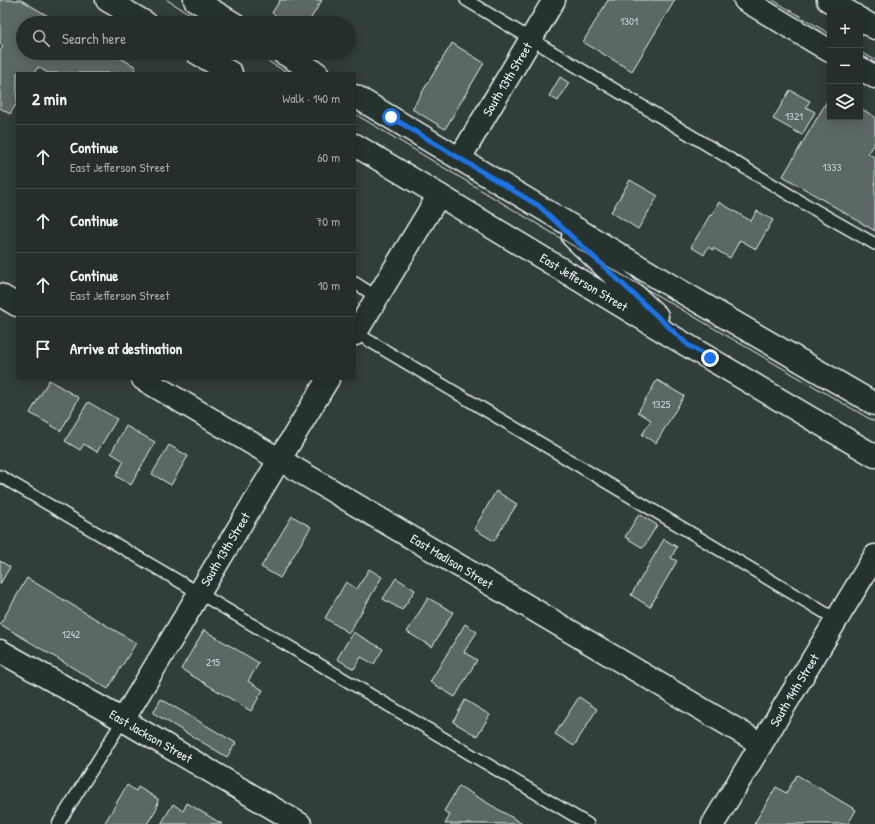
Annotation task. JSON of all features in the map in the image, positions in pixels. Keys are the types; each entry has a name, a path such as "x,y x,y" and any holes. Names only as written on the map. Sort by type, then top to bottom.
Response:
{"street":[{"path":"107,0 134,16"},
{"path":"194,0 221,16"},
{"name":"South 13th Street","path":"460,158 554,0"},
{"path":"745,0 827,49"},
{"path":"828,0 849,12"},
{"path":"863,21 875,28"},
{"path":"209,60 229,72"},
{"path":"295,60 315,72"},
{"path":"863,70 875,77"},
{"path":"356,97 670,285 875,404"},
{"name":"East Jefferson Street","path":"356,146 875,456"},
{"path":"356,334 439,195"},
{"path":"539,206 688,345"},
{"path":"0,295 16,304"},
{"name":"East Madison Street","path":"145,380 762,744"},
{"name":"South 13th Street","path":"123,720 327,380"},
{"name":"South 14th Street","path":"713,824 875,556"},
{"name":"East Jackson Street","path":"0,651 123,720 300,824"}],"lane":[{"path":"466,0 810,207 875,244"},
{"path":"356,284 377,297"},
{"path":"356,334 837,620"},
{"path":"0,476 588,824"},
{"path":"58,824 123,720"}],"building":[{"path":"0,0 21,0 48,16 16,16 16,60 124,60 136,67 134,72 46,72 38,67 35,72 16,72 16,105 10,114 0,108 0,51 3,46 0,44"},
{"path":"280,0 322,0 312,16 277,16 272,13"},
{"path":"608,0 675,0 632,71 583,42"},
{"path":"452,43 484,63 445,129 412,109"},
{"path":"560,77 569,83 558,101 549,96"},
{"path":"790,90 810,101 806,107 815,112 802,135 773,119"},
{"path":"827,101 827,120 863,120 863,110 875,117 875,141 868,153 875,158 875,231 783,176"},
{"path":"630,180 658,196 638,229 611,212"},
{"path":"719,202 751,221 757,211 773,220 756,249 740,240 730,258 713,248 713,250 708,247 704,255 691,247"},
{"path":"49,380 79,398 61,431 30,413"},
{"path":"657,380 684,396 656,443 642,435 651,420 638,412"},
{"path":"88,402 117,419 97,452 84,444 80,450 65,441"},
{"path":"126,426 155,442 131,485 116,476 124,461 111,453"},
{"path":"169,445 188,456 171,485 152,474"},
{"path":"496,491 517,504 494,541 474,529"},
{"path":"639,514 657,525 643,548 625,537"},
{"path":"292,516 311,527 280,578 261,567"},
{"path":"664,539 677,547 671,558 677,561 650,607 631,595"},
{"path":"0,561 10,567 0,584"},
{"path":"369,569 382,577 349,633 325,618 346,582 357,589"},
{"path":"27,578 136,643 108,689 0,624"},
{"path":"396,578 415,590 402,610 383,599"},
{"path":"428,598 453,612 432,647 407,632"},
{"path":"465,624 477,632 464,652 477,660 455,697 430,682"},
{"path":"204,630 259,663 248,681 263,690 251,711 181,669"},
{"path":"353,632 383,649 374,664 361,657 354,669 337,659"},
{"path":"579,697 597,709 574,746 555,734"},
{"path":"161,699 236,743 227,757 153,713"},
{"path":"465,700 490,715 477,736 453,722"},
{"path":"797,775 856,810 848,824 754,824 776,787 786,793"},
{"path":"127,785 136,791 138,787 158,799 157,808 147,824 104,824"},
{"path":"459,786 523,824 445,824 450,815 444,811"},
{"path":"187,803 222,824 161,824 173,804 183,811"}],"tram line":[{"path":"167,0 193,16"},
{"path":"773,0 827,32"},
{"path":"863,54 875,60"},
{"path":"266,60 286,72"},
{"path":"356,115 600,262 875,422"}],"route":[{"path":"391,117 539,206 688,345 710,358"}]}
